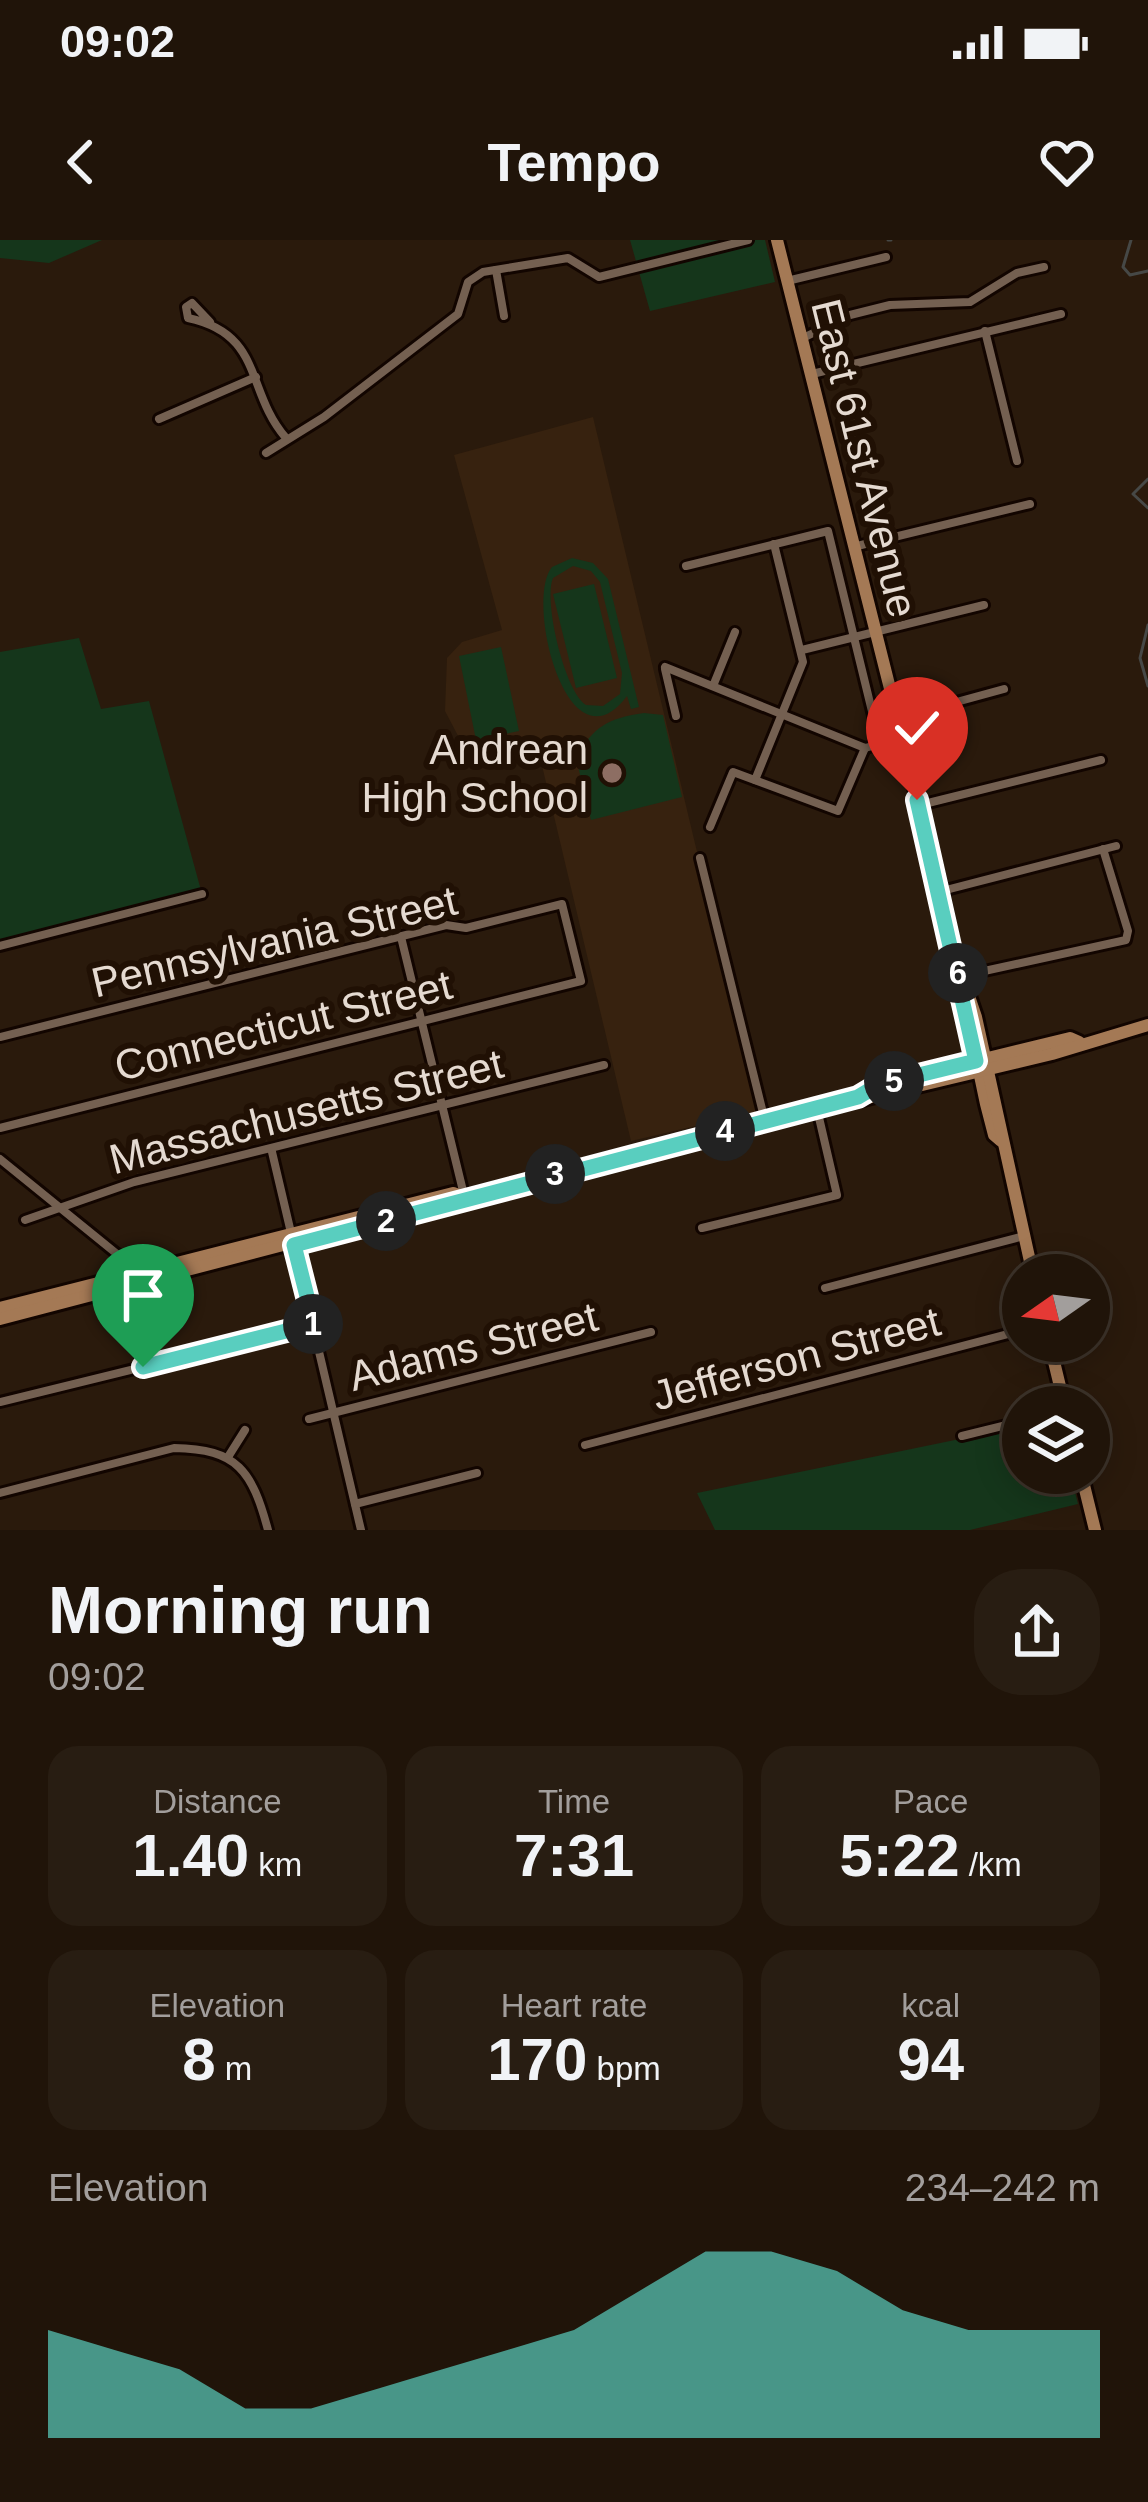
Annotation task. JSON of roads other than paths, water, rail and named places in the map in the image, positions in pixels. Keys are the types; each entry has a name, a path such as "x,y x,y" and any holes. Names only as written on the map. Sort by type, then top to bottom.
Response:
{"main road":[{"name":"East 61st Avenue","path":"777,240 963,973 994,1136 1000,1141 1028,1254"},
{"path":"0,1308 143,1278 453,1193 464,1196 765,1121 1070,1038 1079,1042 1148,1025"},
{"path":"0,1319 123,1288 143,1278"},
{"path":"1086,1494 1095,1530"}],"street":[{"path":"266,452 324,417 458,314 468,282 496,270 568,258 599,277 748,240"},
{"path":"788,281 886,257"},
{"path":"802,338 850,315 890,305 970,302 1017,273 1044,267"},
{"path":"496,270 504,316"},
{"path":"810,374 1061,314"},
{"path":"210,322 238,340 286,438"},
{"path":"985,331 1017,460"},
{"path":"159,418 256,377"},
{"path":"853,547 1030,505"},
{"path":"676,716 665,668 865,748 880,744 828,530 686,566"},
{"path":"755,780 803,662 774,544"},
{"path":"802,650 984,605"},
{"path":"712,686 735,632"},
{"path":"896,718 1004,689"},
{"path":"710,827 733,772 838,811 865,748"},
{"path":"919,805 1100,760"},
{"path":"941,891 1116,846"},
{"path":"963,973 1126,940 1128,931 1103,849"},
{"path":"700,858 765,1121"},
{"path":"0,946 202,894"},
{"name":"Pennsylvania Street","path":"0,1037 446,925 466,928 562,904 580,980"},
{"path":"400,938 464,1196"},
{"name":"Connecticut Street","path":"0,1128 580,980"},
{"name":"Massachusetts Street","path":"25,1220 134,1182 272,1152 604,1065"},
{"path":"702,1228 837,1195 816,1108"},
{"path":"272,1152 361,1530"},
{"path":"0,1159 9,1171 65,1208 143,1278"},
{"path":"825,1288 1024,1236"},
{"path":"123,1288 143,1367"},
{"path":"0,1402 314,1324"},
{"name":"Adams Street","path":"309,1419 651,1332"},
{"name":"Jefferson Street","path":"585,1445 1002,1336"},
{"path":"962,1436 1002,1426"},
{"path":"228,1457 245,1430"},
{"path":"0,1493 174,1448 203,1448 228,1457 256,1487 268,1530"},
{"path":"355,1504 476,1474"}],"waterway":[{"path":"1131,240 1123,267 1130,275 1148,271"},
{"path":"1148,479 1133,494 1148,508"},
{"path":"1148,625 1140,658 1148,686"}],"place":[{"name":"Andrean High School","path":"612,773"}]}
